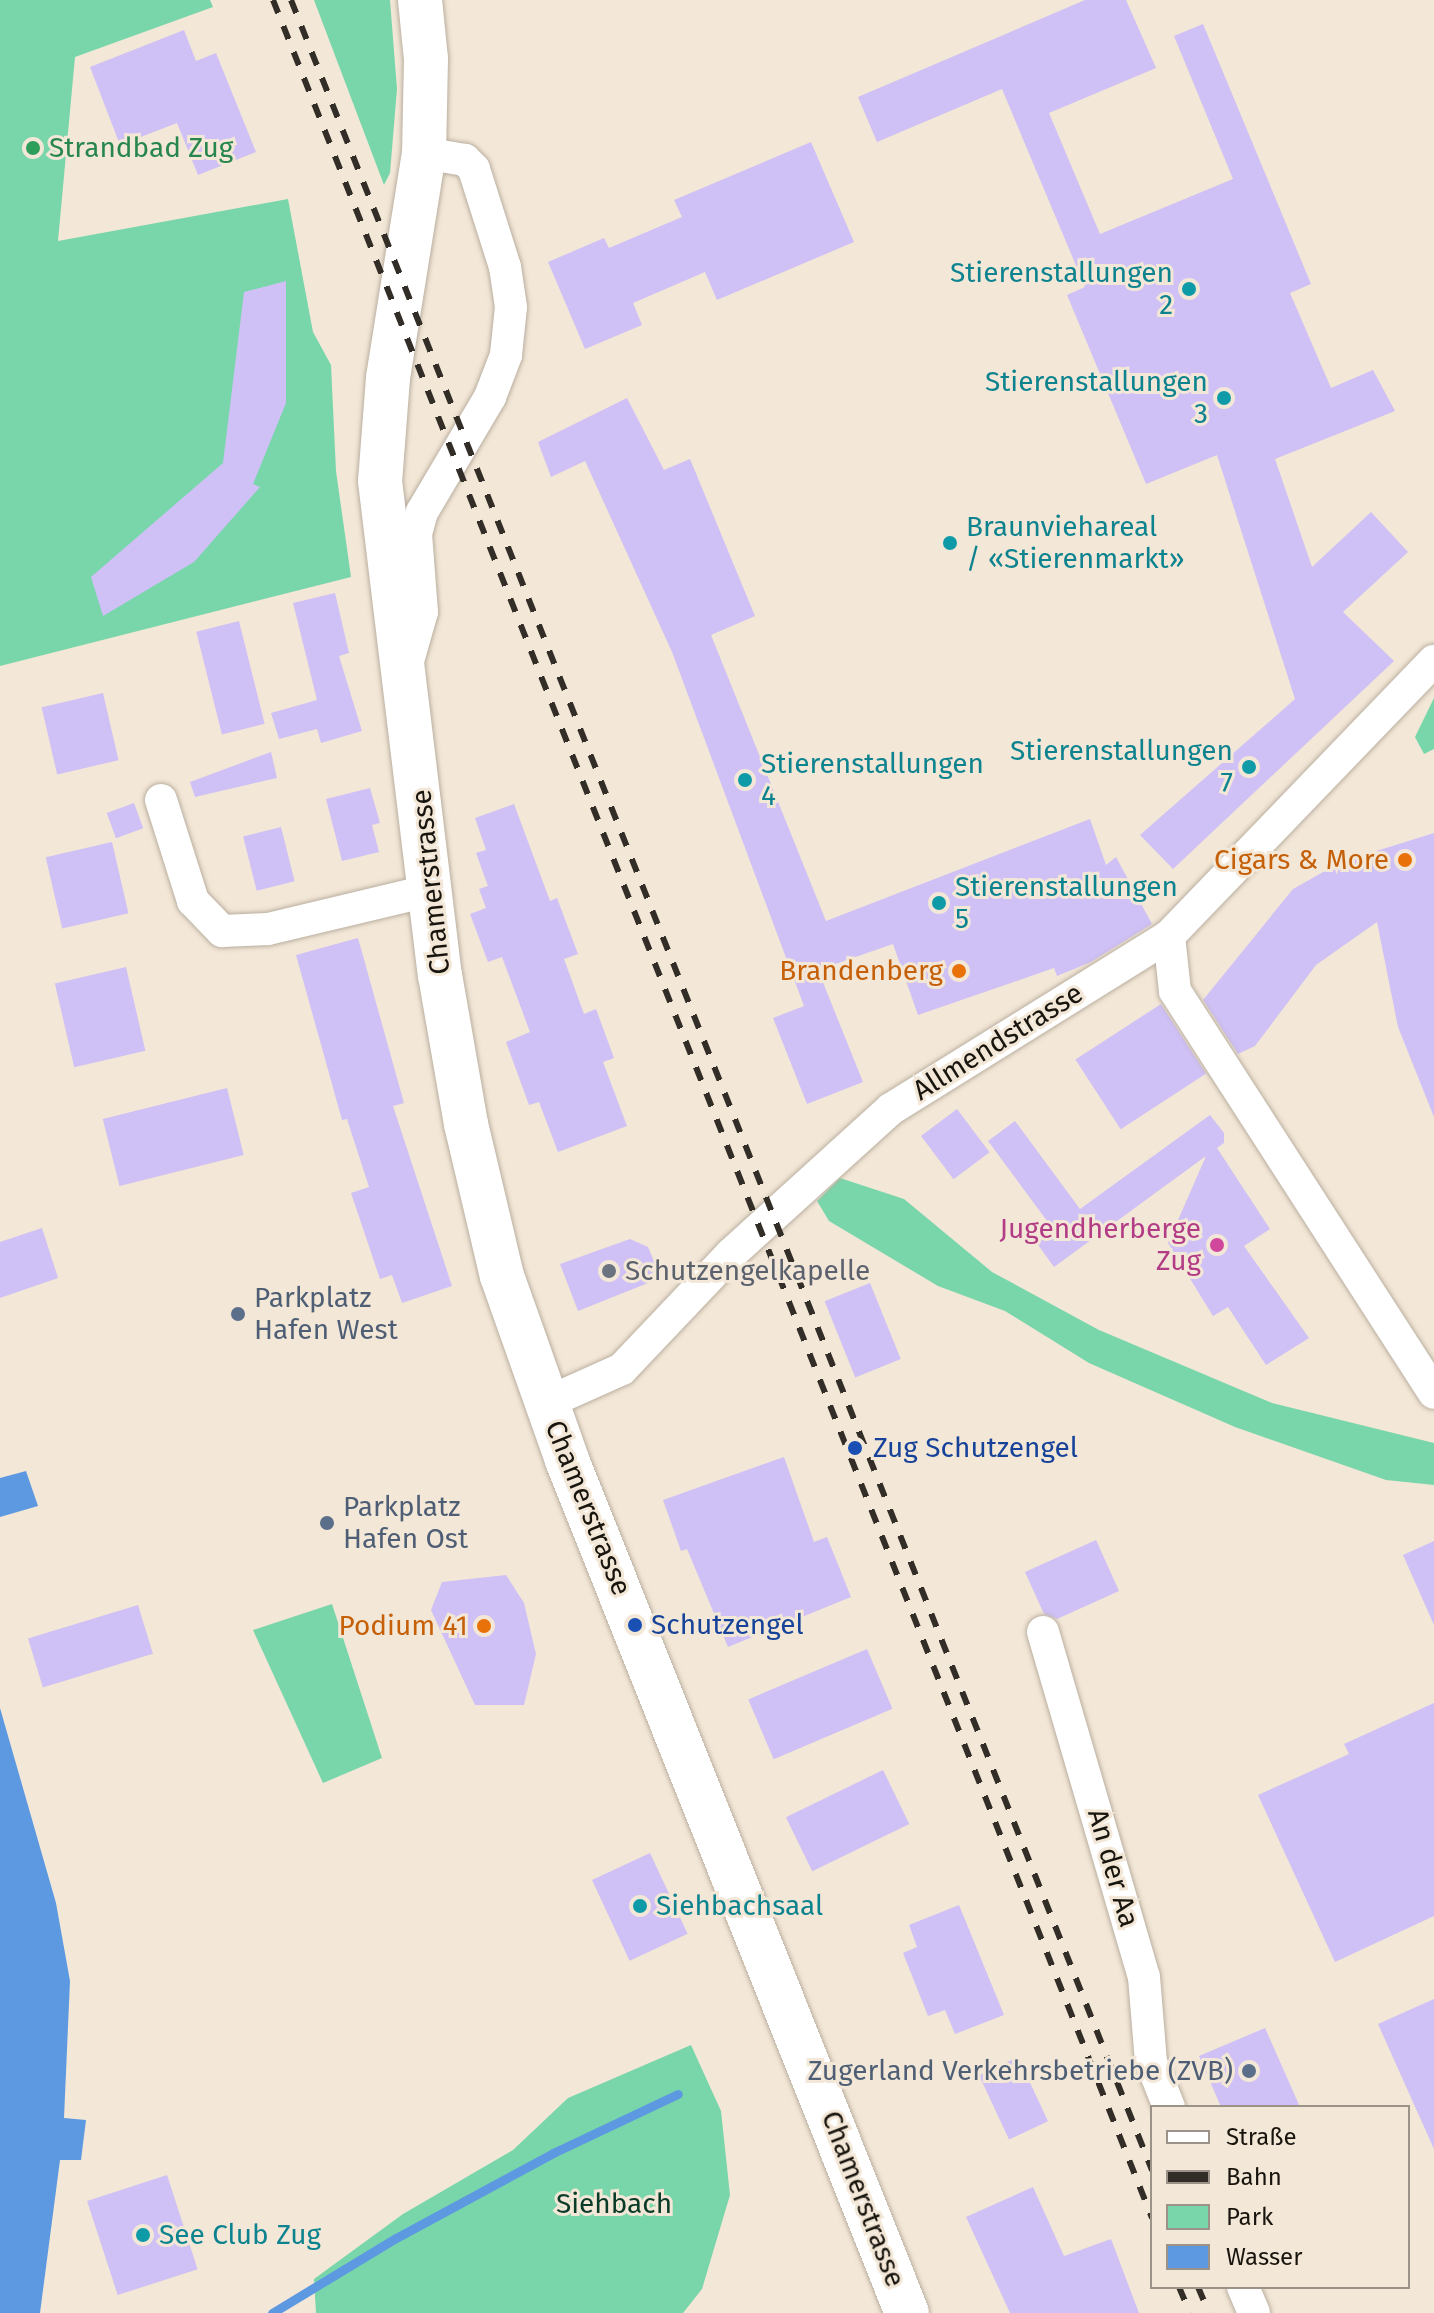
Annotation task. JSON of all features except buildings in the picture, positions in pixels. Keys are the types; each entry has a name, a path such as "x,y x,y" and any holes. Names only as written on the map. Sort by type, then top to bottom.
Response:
{"main road":[{"name":"Chamerstrasse","path":"420,0 426,59 424,153 390,366 380,481 387,557 406,665 432,890 466,1124 502,1276 546,1403 907,2313"}],"street":[{"name":"Chamerstrasse","path":"406,665 422,612 416,534 422,512 490,397 510,331 505,267 474,169 465,160 424,153"},
{"name":"Allmendstrasse","path":"546,1403 622,1369 731,1254 891,1109 1169,936 1434,661"},
{"path":"161,800 193,901 222,931 268,929 432,890"},
{"path":"1169,936 1175,991 1434,1393"},
{"name":"An der Aa","path":"1043,1632 1144,1977 1151,2062 1168,2105"},
{"path":"1244,2289 1254,2313"}],"green space":[{"path":"0,0 210,0 213,7 75,57 58,241 288,199 313,332 331,365 336,471 351,577 0,666"},
{"path":"314,0 390,0 397,89 390,173 384,185"},
{"path":"1434,698 1434,749 1424,754 1415,737"},
{"path":"840,1178 904,1199 992,1272 1099,1330 1272,1403 1434,1443 1434,1485 1386,1480 1235,1427 1089,1363 1005,1311 938,1286 829,1221 817,1201"},
{"path":"332,1604 382,1758 323,1783 253,1630"},
{"name":"Siehbach","path":"691,2045 721,2111 730,2195 702,2289 683,2313 316,2313 314,2279 403,2214 513,2150 568,2098"}],"water":[{"path":"26,1471 38,1506 0,1517 0,1478"},
{"path":"0,1708 56,1903 70,1981 64,2118 86,2120 81,2160 60,2160 40,2313 0,2313"}],"waterway":[{"path":"272,2313 396,2238 553,2153 678,2094"}],"railway":[{"path":"273,0 1150,2213"},
{"path":"291,0 1150,2165"},
{"path":"1180,2289 1190,2313"},
{"path":"1199,2289 1209,2313"}],"place":[{"name":"Strandbad Zug","path":"33,148"},
{"name":"Stierenstallungen 2","path":"1189,289"},
{"name":"Stierenstallungen 3","path":"1224,398"},
{"name":"Braunviehareal / «Stierenmarkt»","path":"950,543"},
{"name":"Stierenstallungen 7","path":"1249,767"},
{"name":"Stierenstallungen 4","path":"745,780"},
{"name":"Cigars & More","path":"1405,860"},
{"name":"Stierenstallungen 5","path":"939,903"},
{"name":"Brandenberg","path":"959,971"},
{"name":"Jugendherberge Zug","path":"1217,1245"},
{"name":"Schutzengelkapelle","path":"609,1271"},
{"name":"Parkplatz Hafen West","path":"238,1314"},
{"name":"Zug Schutzengel","path":"855,1448"},
{"name":"Parkplatz Hafen Ost","path":"327,1523"},
{"name":"Schutzengel","path":"635,1625"},
{"name":"Podium 41","path":"484,1626"},
{"name":"Siehbachsaal","path":"640,1906"},
{"name":"Zugerland Verkehrsbetriebe (ZVB)","path":"1249,2071"},
{"name":"See Club Zug","path":"143,2235"}]}
